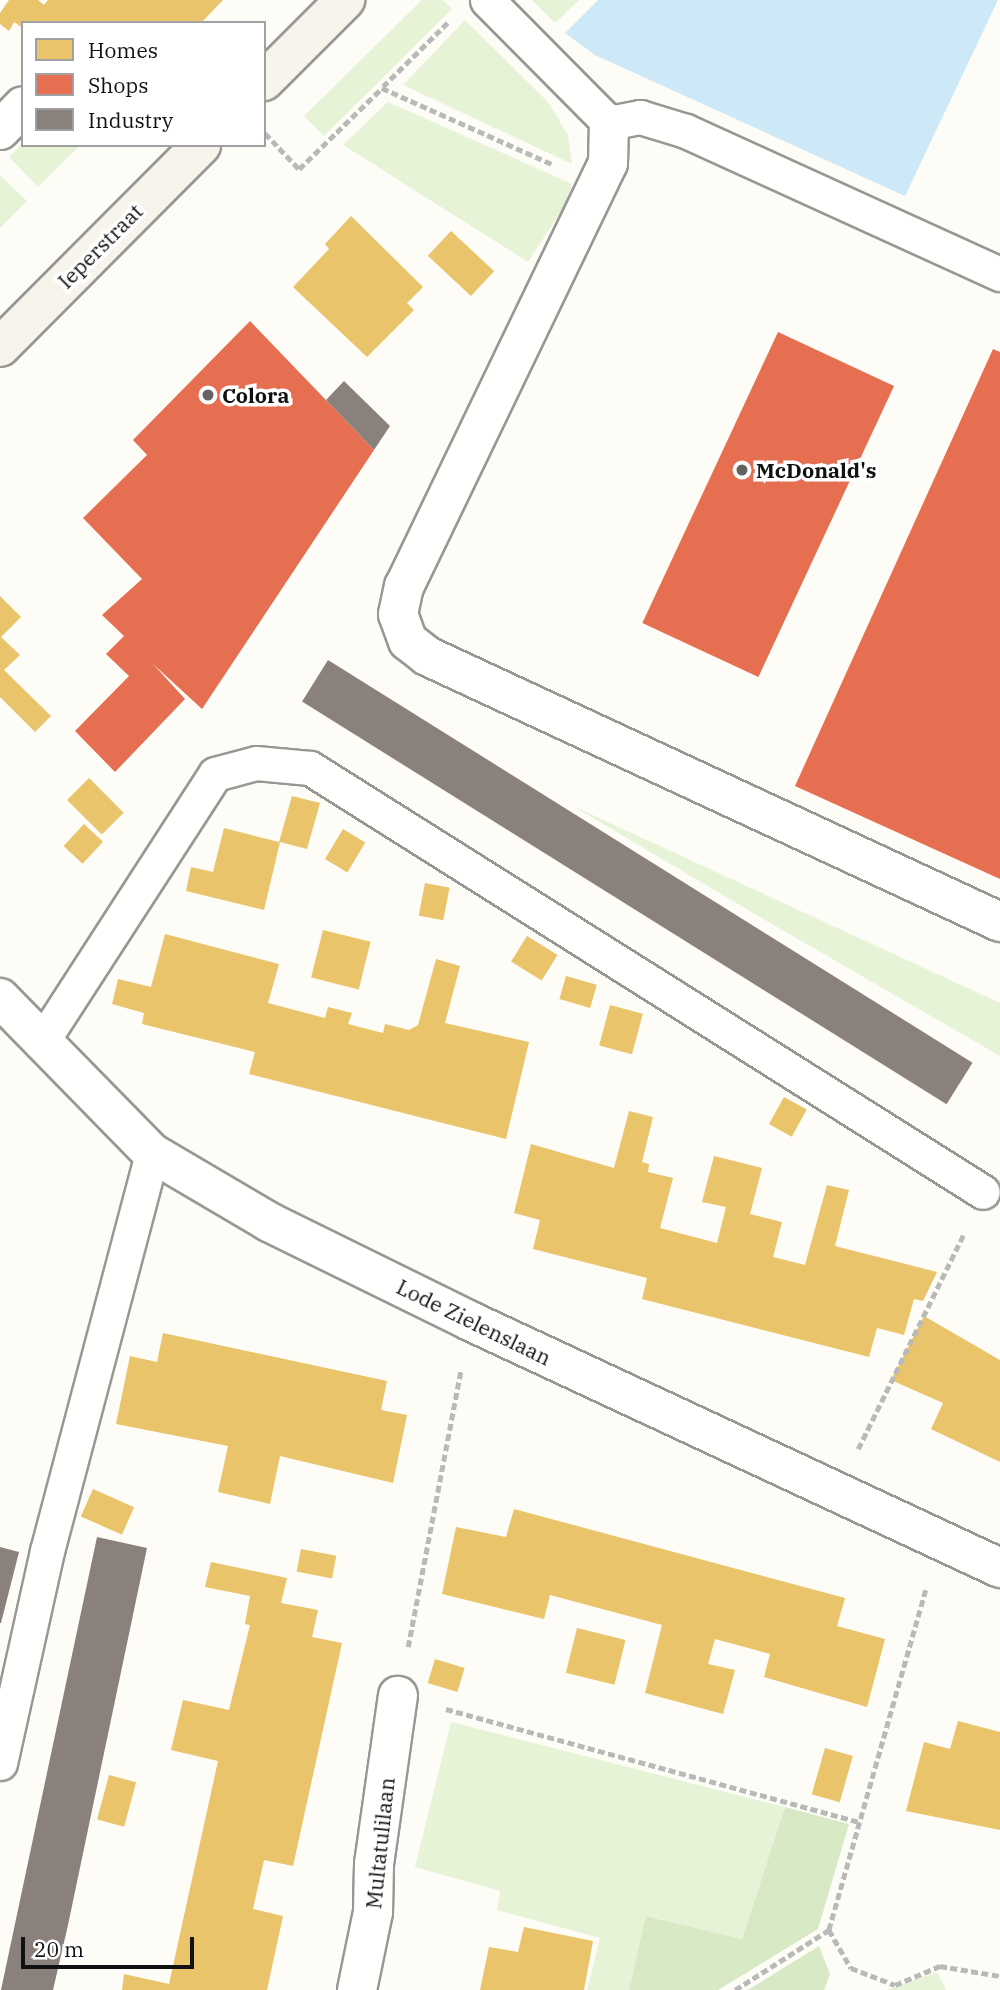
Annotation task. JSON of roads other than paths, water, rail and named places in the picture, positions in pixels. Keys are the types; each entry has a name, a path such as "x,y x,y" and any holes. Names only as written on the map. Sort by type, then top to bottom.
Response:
{"street":[{"path":"266,79 345,0"},
{"path":"0,130 21,108"},
{"path":"610,123 608,163 404,586 398,614 408,641 427,656 1000,922"},
{"name":"Ieperstraat","path":"0,347 199,147"},
{"name":"Lode Zielenslaan","path":"0,998 41,1043 152,1153 269,1222 470,1321 1000,1568"},
{"name":"Multatulilaan","path":"357,1990 373,1912 374,1864 398,1696"}],"lane":[{"path":"487,0 610,123 640,117 686,131 1000,274"},
{"path":"41,1043 215,774 256,763 310,768 983,1192"},
{"path":"0,1763 47,1551 152,1153"}],"water":[{"path":"598,0 998,0 905,196 595,55 565,33"}],"place":[{"name":"Colora","path":"208,395"},
{"name":"McDonald's","path":"742,470"}]}
